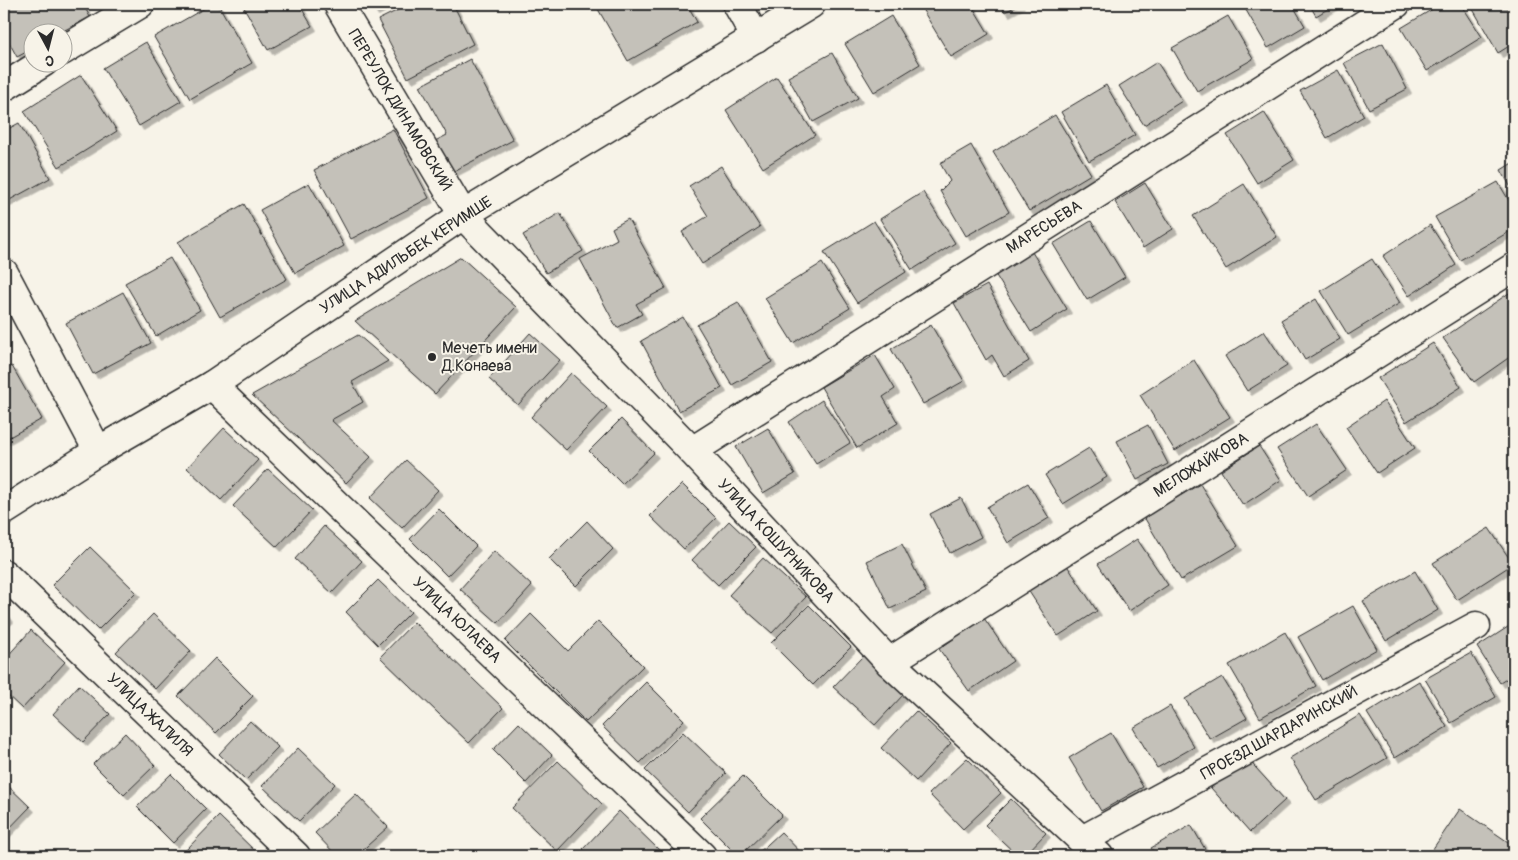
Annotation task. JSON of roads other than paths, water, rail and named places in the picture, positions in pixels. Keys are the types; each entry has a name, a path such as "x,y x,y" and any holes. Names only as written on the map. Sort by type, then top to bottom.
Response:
{"street":[{"path":"72,45 140,4"},
{"name":"ПЕРЕУЛОК ДИНАМОВСКИЙ","path":"338,4 463,215"},
{"path":"737,4 756,38"},
{"name":"УЛИЦА АДИЛЬБЕК КЕРИМШЕ","path":"4,511 98,451 212,385 463,215 812,4"},
{"name":"МАРЕСЬЕВА","path":"692,451 1396,4"},
{"path":"4,87 28,72"},
{"name":"УЛИЦА КОШУРНИКОВА","path":"463,215 692,451 889,662 1091,848"},
{"name":"МЕЛОЖАЙКОВА","path":"889,662 1514,267"},
{"path":"4,273 98,451"},
{"name":"УЛИЦА ЮЛАЕВА","path":"212,385 702,856"},
{"name":"УЛИЦА ЖАЛИЛЯ","path":"4,574 296,856"},
{"name":"ПРОЕЗД ШАРДАРИНСКИЙ","path":"1091,848 1476,626"}],"place":[{"name":"Мечеть имени Д.Конаева","path":"432,357"}]}
